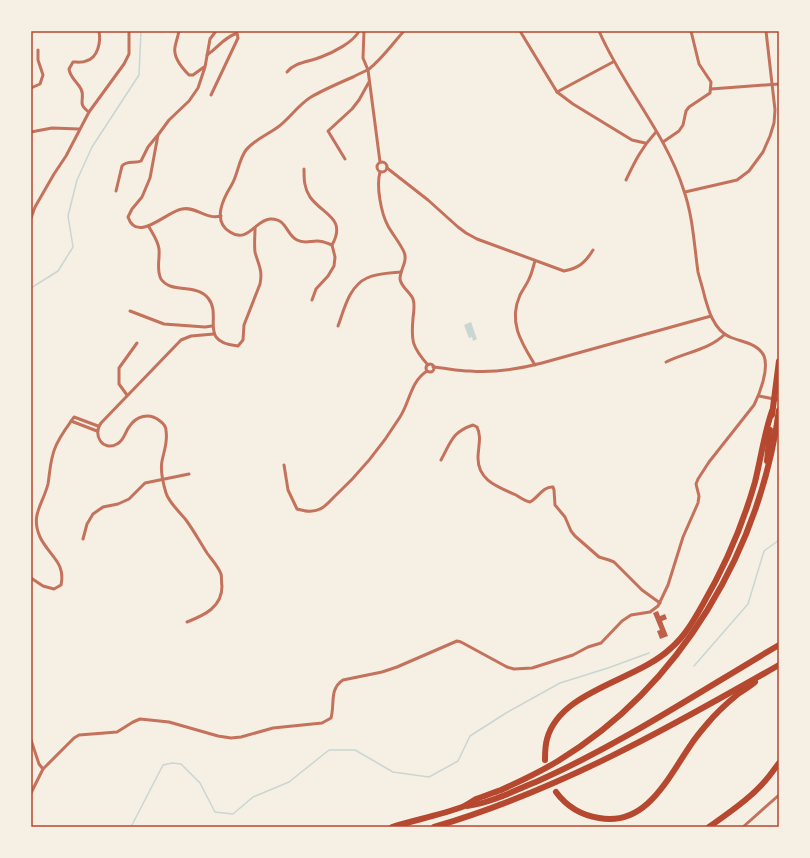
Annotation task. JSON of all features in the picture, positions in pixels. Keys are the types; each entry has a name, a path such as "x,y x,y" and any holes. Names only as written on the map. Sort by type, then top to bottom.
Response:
{"highway":[{"path":"767,467 767,454 779,361"},
{"path":"392,827 463,806 529,777 559,760 601,730 647,689 692,635 720,589 739,550 753,515 771,454 779,410"},
{"path":"545,760 547,738 555,723 565,711 587,695 636,672 660,657 670,650 689,626 709,592 740,527 754,483 767,424 772,411"},
{"path":"463,806 478,804 524,787 566,768 617,742 779,645"},
{"path":"434,827 504,804 562,780 614,755 779,665"},
{"path":"556,792 568,806 589,817 613,819 635,812 656,796 708,723 736,695 753,684 759,676"},
{"path":"769,776 779,762"},
{"path":"709,827 779,769"}],"street":[{"path":"89,112 84,109 82,105 82,92 80,87 72,78 69,69 73,62 85,62 92,58 98,50 98,31"},
{"path":"31,218 35,207 66,156 89,112 124,64 129,54 129,31"},
{"path":"116,191 122,166 126,163 139,162 148,147 169,120 189,101 198,88 205,67 210,39 216,31"},
{"path":"287,72 292,66 322,57 353,40 359,31"},
{"path":"364,31 363,58 368,70 380,162 377,168 380,172 379,179 382,212 388,226 404,252 405,257 400,279 414,300 412,339 415,350 428,365 470,372 535,365 711,316"},
{"path":"332,246 324,242 302,242 296,240 291,236 283,223 269,219 262,221 249,233 235,235 224,227 221,216 222,203 235,178 242,156 253,143 279,127 298,106 310,97 368,70 404,31"},
{"path":"520,31 557,92 573,104 632,140 645,143"},
{"path":"31,793 44,769 74,738 79,735 117,732 140,719 169,722 218,736 231,738 241,737 273,728 322,723 331,718 333,694 339,683 343,680 382,672 412,661 457,641 507,667 514,669 532,668 567,658 588,647 601,643 622,621 631,615 650,612 658,606 672,576 683,537 698,503 699,496 696,484 698,479 709,462 754,405 758,396 766,363 763,354 753,345 725,334 716,326 711,316 698,273 694,229 685,192 663,142 613,62 600,32 606,31"},
{"path":"663,142 680,131 686,111 710,93 711,82 699,64 691,31"},
{"path":"685,192 736,180 749,171 763,152 774,123 775,110 766,31"},
{"path":"179,32 174,48 176,58 184,69 189,75 193,75 205,67"},
{"path":"207,55 226,37 237,33 238,38 211,95"},
{"path":"31,88 40,84 43,75 38,60 38,50"},
{"path":"557,92 613,62"},
{"path":"345,159 328,131 352,109 369,82"},
{"path":"711,89 779,84"},
{"path":"31,132 52,128 79,129"},
{"path":"626,180 645,143 656,132"},
{"path":"158,135 147,188 142,197 129,213 128,217 131,223 136,227 149,227 174,211 188,208 196,210 212,218 221,216"},
{"path":"148,147 155,148"},
{"path":"380,162 385,163 387,168 428,200 458,227 477,239 535,261 564,270 575,269 588,259 593,250"},
{"path":"380,172 386,170 387,168"},
{"path":"304,169 304,186 309,196 316,205 332,218 337,227 337,237 332,246 335,257 334,266 328,276 316,288 312,300"},
{"path":"149,227 158,244 158,270 162,280 169,286 194,290 201,292 208,297 213,307 212,326 214,334 222,342 238,346 243,340 244,325 261,278 261,270 255,249 255,228"},
{"path":"535,261 516,308 516,325 520,340 535,365"},
{"path":"338,326 350,295 357,285 366,278 382,274 401,272"},
{"path":"130,311 164,324 206,327 212,326"},
{"path":"187,622 211,611 218,602 222,591 221,575 218,568 209,557 186,520 167,495 163,479 162,462 167,437 166,428 161,421 152,416 145,415 136,419 128,427 120,443 108,446 102,444 97,437 97,431 98,426 181,340 191,336 214,334"},
{"path":"666,362 678,356 711,345 725,334"},
{"path":"127,395 119,384 119,368 137,343"},
{"path":"427,371 426,368 428,365"},
{"path":"284,465 288,490 296,509 312,512 322,508 341,490 384,440 401,416 411,390 419,377 427,371 432,371 433,366"},
{"path":"758,396 779,400"},
{"path":"31,578 43,586 54,589 61,585 63,577 61,566 48,551 40,537 36,519 38,508 48,484 50,462 55,447 74,417 98,426"},
{"path":"71,421 97,431"},
{"path":"441,460 458,432 473,425 477,427 480,439 478,460 481,472 487,480 494,485 530,502 546,488 553,487 555,505 565,517 571,531 575,536 599,557 614,562 642,590 660,603"},
{"path":"83,539 87,524 93,514 103,507 118,504 129,499 145,483 190,474"},
{"path":"31,740 39,764 44,769"},
{"path":"743,827 779,795"}],"shaded area":[{"path":"471,322 477,339 473,341 472,337 469,338 464,325"}],"building":[{"path":"658,611 660,616 665,614 667,619 662,621 668,636 660,639 657,631 660,630 653,613"}],"waterway":[{"path":"31,288 58,271 73,247 68,216 77,180 92,147 139,75 141,31"},
{"path":"694,666 748,604 764,551 779,540"},
{"path":"132,825 163,765 172,763 181,764 200,783 215,812 233,814 253,797 289,782 329,750 355,750 393,772 429,777 458,761 470,736 506,713 560,683 649,653"}]}
